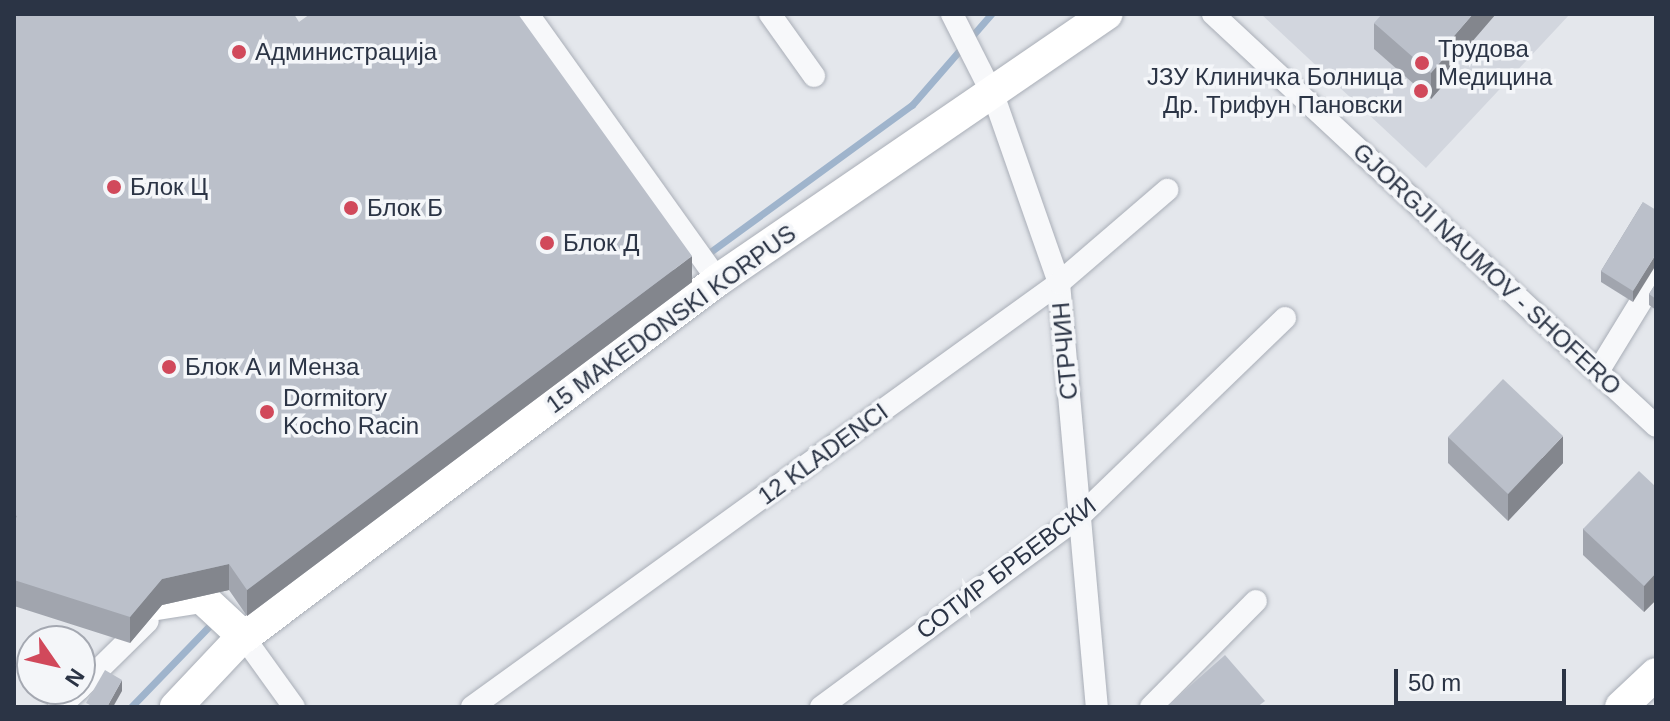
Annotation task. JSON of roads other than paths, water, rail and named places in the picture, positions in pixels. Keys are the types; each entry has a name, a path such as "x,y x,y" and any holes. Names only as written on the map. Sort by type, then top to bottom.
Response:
{"street":[{"path":"528,14 718,280"},
{"path":"770,14 814,76"},
{"name":"СТРЧИН","path":"952,14 994,97 1059,283 1097,707"},
{"name":"15 MAKEDONSKI KORPUS","path":"176,707 243,637 718,280 994,97 1107,14"},
{"name":"GJORGJI NAUMOV - SHOFERO","path":"1213,14 1656,426"},
{"name":"12 KLADENCI","path":"472,707 1059,283 1167,190"},
{"path":"1599,370 1656,277"},
{"name":"СОТИР БРБЕВСКИ","path":"821,707 1080,516 1285,318"},
{"path":"124,597 162,605 203,598 243,637 294,707"},
{"path":"1151,707 1256,601"},
{"path":"96,672 162,605"},
{"path":"1621,707 1656,674"}],"waterway":[{"path":"706,255 912,105 991,14"},
{"path":"131,707 215,620"}],"place":[{"name":"Администрација","path":"239,52"},
{"name":"Трудова Медицина","path":"1422,63"},
{"name":"ЈЗУ Клиничка Болница Др. Трифун Пановски","path":"1421,91"},
{"name":"Блок Ц","path":"114,187"},
{"name":"Блок Б","path":"351,208"},
{"name":"Блок Д","path":"547,243"},
{"name":"Блок А и Менза","path":"169,367"},
{"name":"Dormitory Kocho Racin","path":"267,412"}]}
